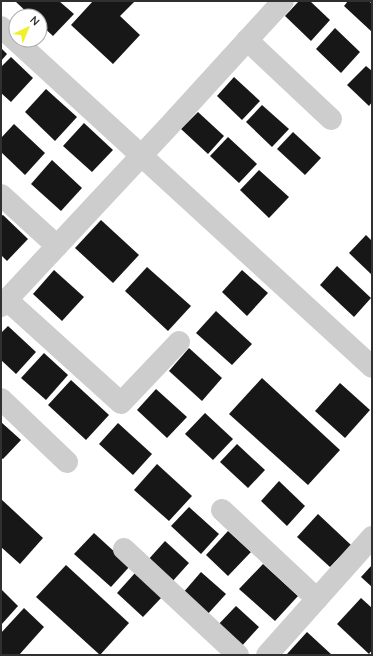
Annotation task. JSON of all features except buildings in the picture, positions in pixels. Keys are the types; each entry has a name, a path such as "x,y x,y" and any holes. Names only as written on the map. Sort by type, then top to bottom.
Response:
{"street":[{"path":"178,342 121,403 4,303 283,1"},
{"path":"1,27 372,367"},
{"path":"247,40 331,119"},
{"path":"1,195 56,246"},
{"path":"1,399 67,462"},
{"path":"222,510 317,599"},
{"path":"267,655 372,537"},
{"path":"124,549 238,655"}]}
